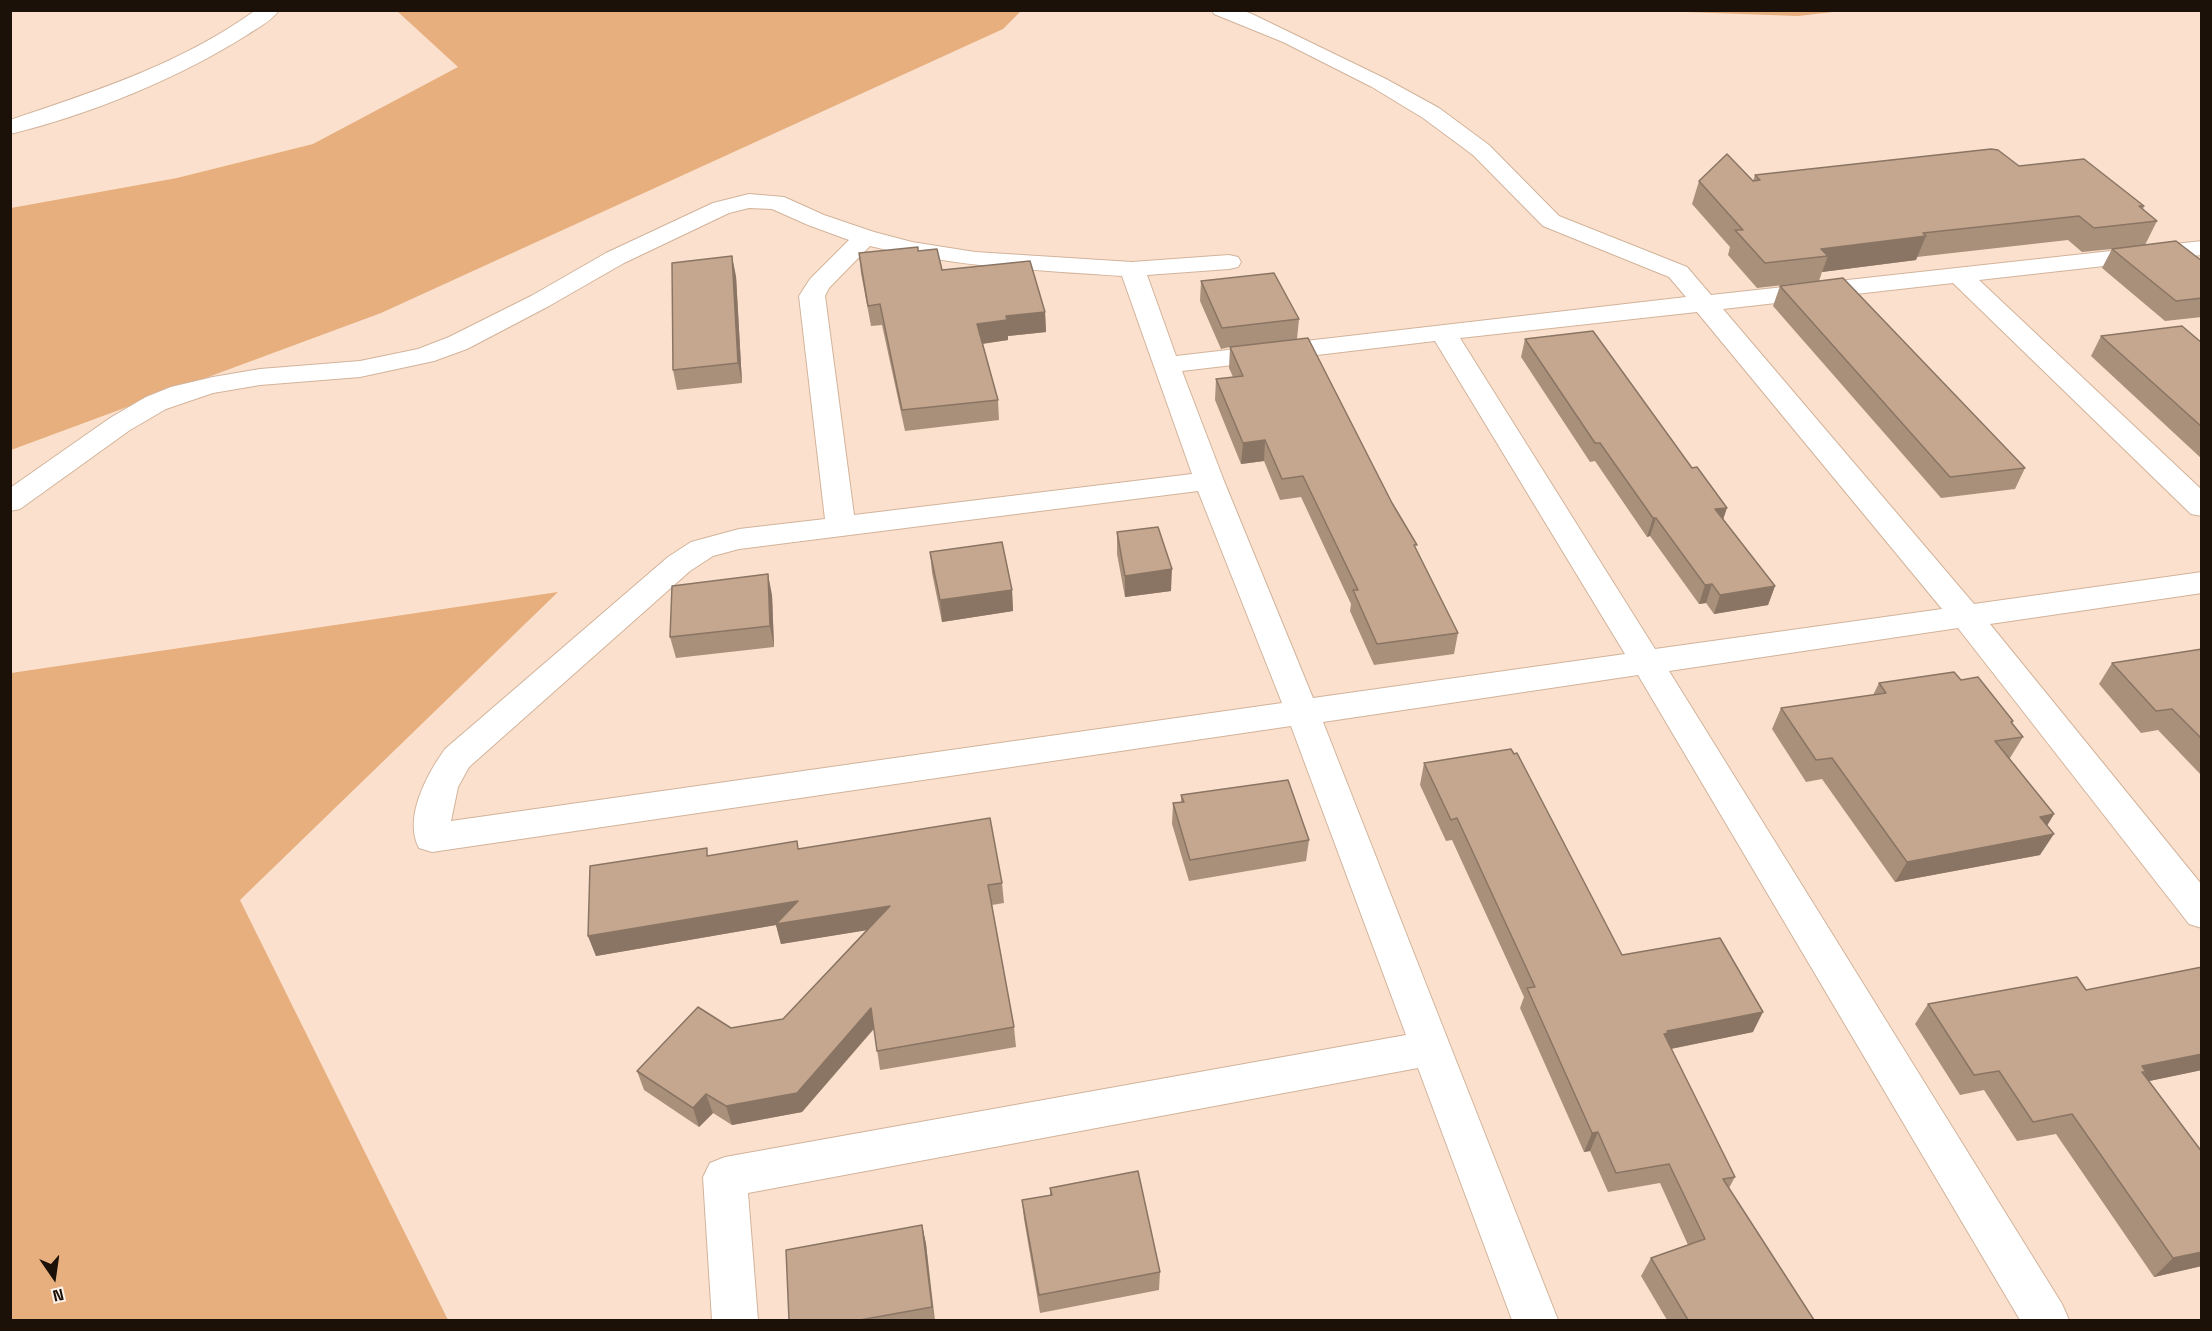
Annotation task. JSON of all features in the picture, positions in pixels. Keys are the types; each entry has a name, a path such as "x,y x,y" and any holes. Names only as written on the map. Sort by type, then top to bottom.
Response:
{"street":[{"path":"10,128 113,93 218,44 270,10"},
{"path":"1221,10 1290,38 1431,113 1481,150 1551,221 1678,272 1966,616 2202,913"},
{"path":"10,502 120,424 156,403 181,393 213,385 260,377 360,369 425,355 458,343 540,301 615,258 721,208 749,201 776,202 816,220 865,237 912,249 975,259 1132,269 1229,262"},
{"path":"841,526 812,296 819,284 865,237"},
{"path":"1166,365 2202,248"},
{"path":"1132,269 1209,481 1303,714 1534,1320"},
{"path":"1959,275 2202,507"},
{"path":"1443,332 1646,661 2046,1320"},
{"path":"1209,481 739,538 702,549 679,564 456,758 441,780 435,802 432,838 1303,714 1646,661 2202,582"},
{"path":"735,1320 725,1177 1432,1048"}],"shaded area":[{"path":"1842,10 1798,16 1657,11"},
{"path":"397,11 1021,11 1003,29 381,313 11,450 11,208 177,178 313,144 458,67"},
{"path":"558,592 240,900 448,1320 11,1320 11,673"}],"building":[{"path":"1998,150 2019,166 2084,159 2144,206 2139,206 2157,221 2094,228 2079,216 1923,233 1926,236 1821,249 1828,256 1765,263 1735,230 1743,230 1699,181 1727,154 1753,181 1760,180 1755,175"},
{"path":"2176,241 2202,261 2202,298 2176,301 2112,249"},
{"path":"918,247 918,251 937,249 942,270 1030,261 1045,312 1006,316 1007,320 977,324 998,400 902,410 880,304 868,306 859,253"},
{"path":"732,256 738,363 673,370 672,263"},
{"path":"1274,273 1299,319 1222,328 1201,281"},
{"path":"1843,278 2025,468 1950,477 1780,286"},
{"path":"2182,326 2202,343 2202,427 2101,336"},
{"path":"1593,331 1692,468 1697,467 1727,508 1715,509 1775,586 1720,595 1712,584 1705,585 1656,518 1653,518 1600,443 1595,443 1525,339"},
{"path":"1308,338 1392,503 1417,545 1414,545 1458,633 1377,644 1353,590 1358,590 1303,476 1282,479 1265,440 1243,443 1216,379 1243,376 1230,347"},
{"path":"1158,527 1172,569 1125,576 1117,532"},
{"path":"1002,542 1012,590 940,600 930,552"},
{"path":"768,574 770,626 670,637 672,586"},
{"path":"2202,649 2202,739 2172,709 2156,711 2112,663"},
{"path":"1954,672 1961,680 1978,677 2023,737 1995,741 2054,814 2040,817 2054,834 1907,862 1832,758 1816,760 1781,708 1886,693 1879,683"},
{"path":"1511,749 1514,754 1517,753 1622,955 1720,938 1763,1012 1667,1031 1668,1033 1664,1034 1735,1177 1723,1179 1814,1320 1688,1320 1651,1258 1705,1239 1669,1164 1616,1173 1598,1132 1592,1133 1527,988 1535,987 1457,818 1451,820 1424,763"},
{"path":"1288,780 1309,840 1190,860 1173,803 1184,802 1181,795"},
{"path":"990,818 1002,883 988,885 1014,1027 877,1051 871,1008 797,1093 726,1106 706,1094 693,1108 637,1071 698,1007 731,1028 783,1019 890,906 776,924 798,901 588,936 590,866 707,848 707,856 797,841 798,849"},
{"path":"2202,967 2202,1054 2142,1066 2146,1072 2142,1072 2202,1152 2202,1252 2173,1258 2072,1114 2033,1122 1999,1071 1974,1075 1928,1004 2077,977 2086,990"},
{"path":"1138,1171 1160,1272 1039,1295 1022,1200 1052,1195 1050,1188"},
{"path":"922,1225 932,1307 860,1320 789,1320 786,1250"}]}
